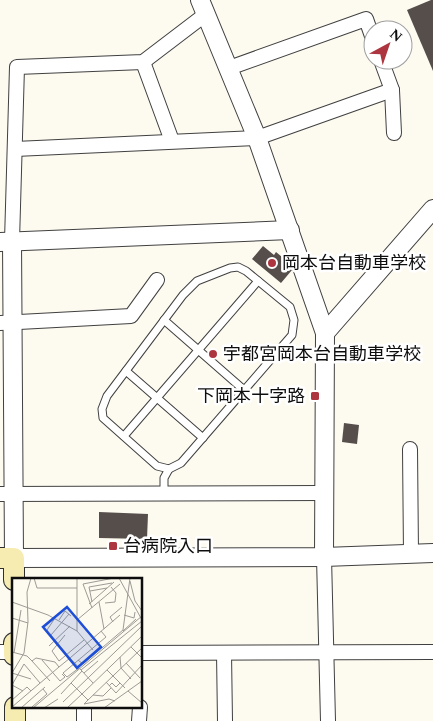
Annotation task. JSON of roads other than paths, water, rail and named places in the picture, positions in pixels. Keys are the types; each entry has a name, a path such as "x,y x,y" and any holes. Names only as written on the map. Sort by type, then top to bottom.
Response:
{"main road":[{"path":"7,558 13,578"},
{"path":"15,708 15,721"}],"street":[{"path":"328,721 327,652 324,557 323,493 325,333 257,138 203,7 143,62 17,67 15,149 6,241 7,558 324,557 433,553"},
{"path":"229,68 363,21"},
{"path":"143,62 172,141"},
{"path":"385,70 392,90 394,133"},
{"path":"15,149 257,138 392,90"},
{"path":"325,333 427,224 433,208"},
{"path":"6,241 290,230"},
{"path":"6,322 131,316 157,280"},
{"path":"410,449 411,553"},
{"path":"6,494 164,492 323,493"},
{"path":"142,653 433,652"},
{"path":"224,653 225,721"},
{"path":"84,708 84,721"},
{"path":"140,708 140,721"}],"lane":[{"path":"164,492 164,478 169,469 181,463 292,335 294,320 290,308 238,267 197,280 183,295 107,396 102,409 103,418 157,466 169,469"},
{"path":"124,436 258,281"},
{"path":"164,320 244,390"},
{"path":"126,371 203,438"}],"place":[{"name":"岡本台自動車学校","path":"272,263"},
{"name":"宇都宮岡本台自動車学校","path":"213,354"},
{"name":"下岡本十字路","path":"315,396"},
{"name":"台病院入口","path":"113,546"}]}
